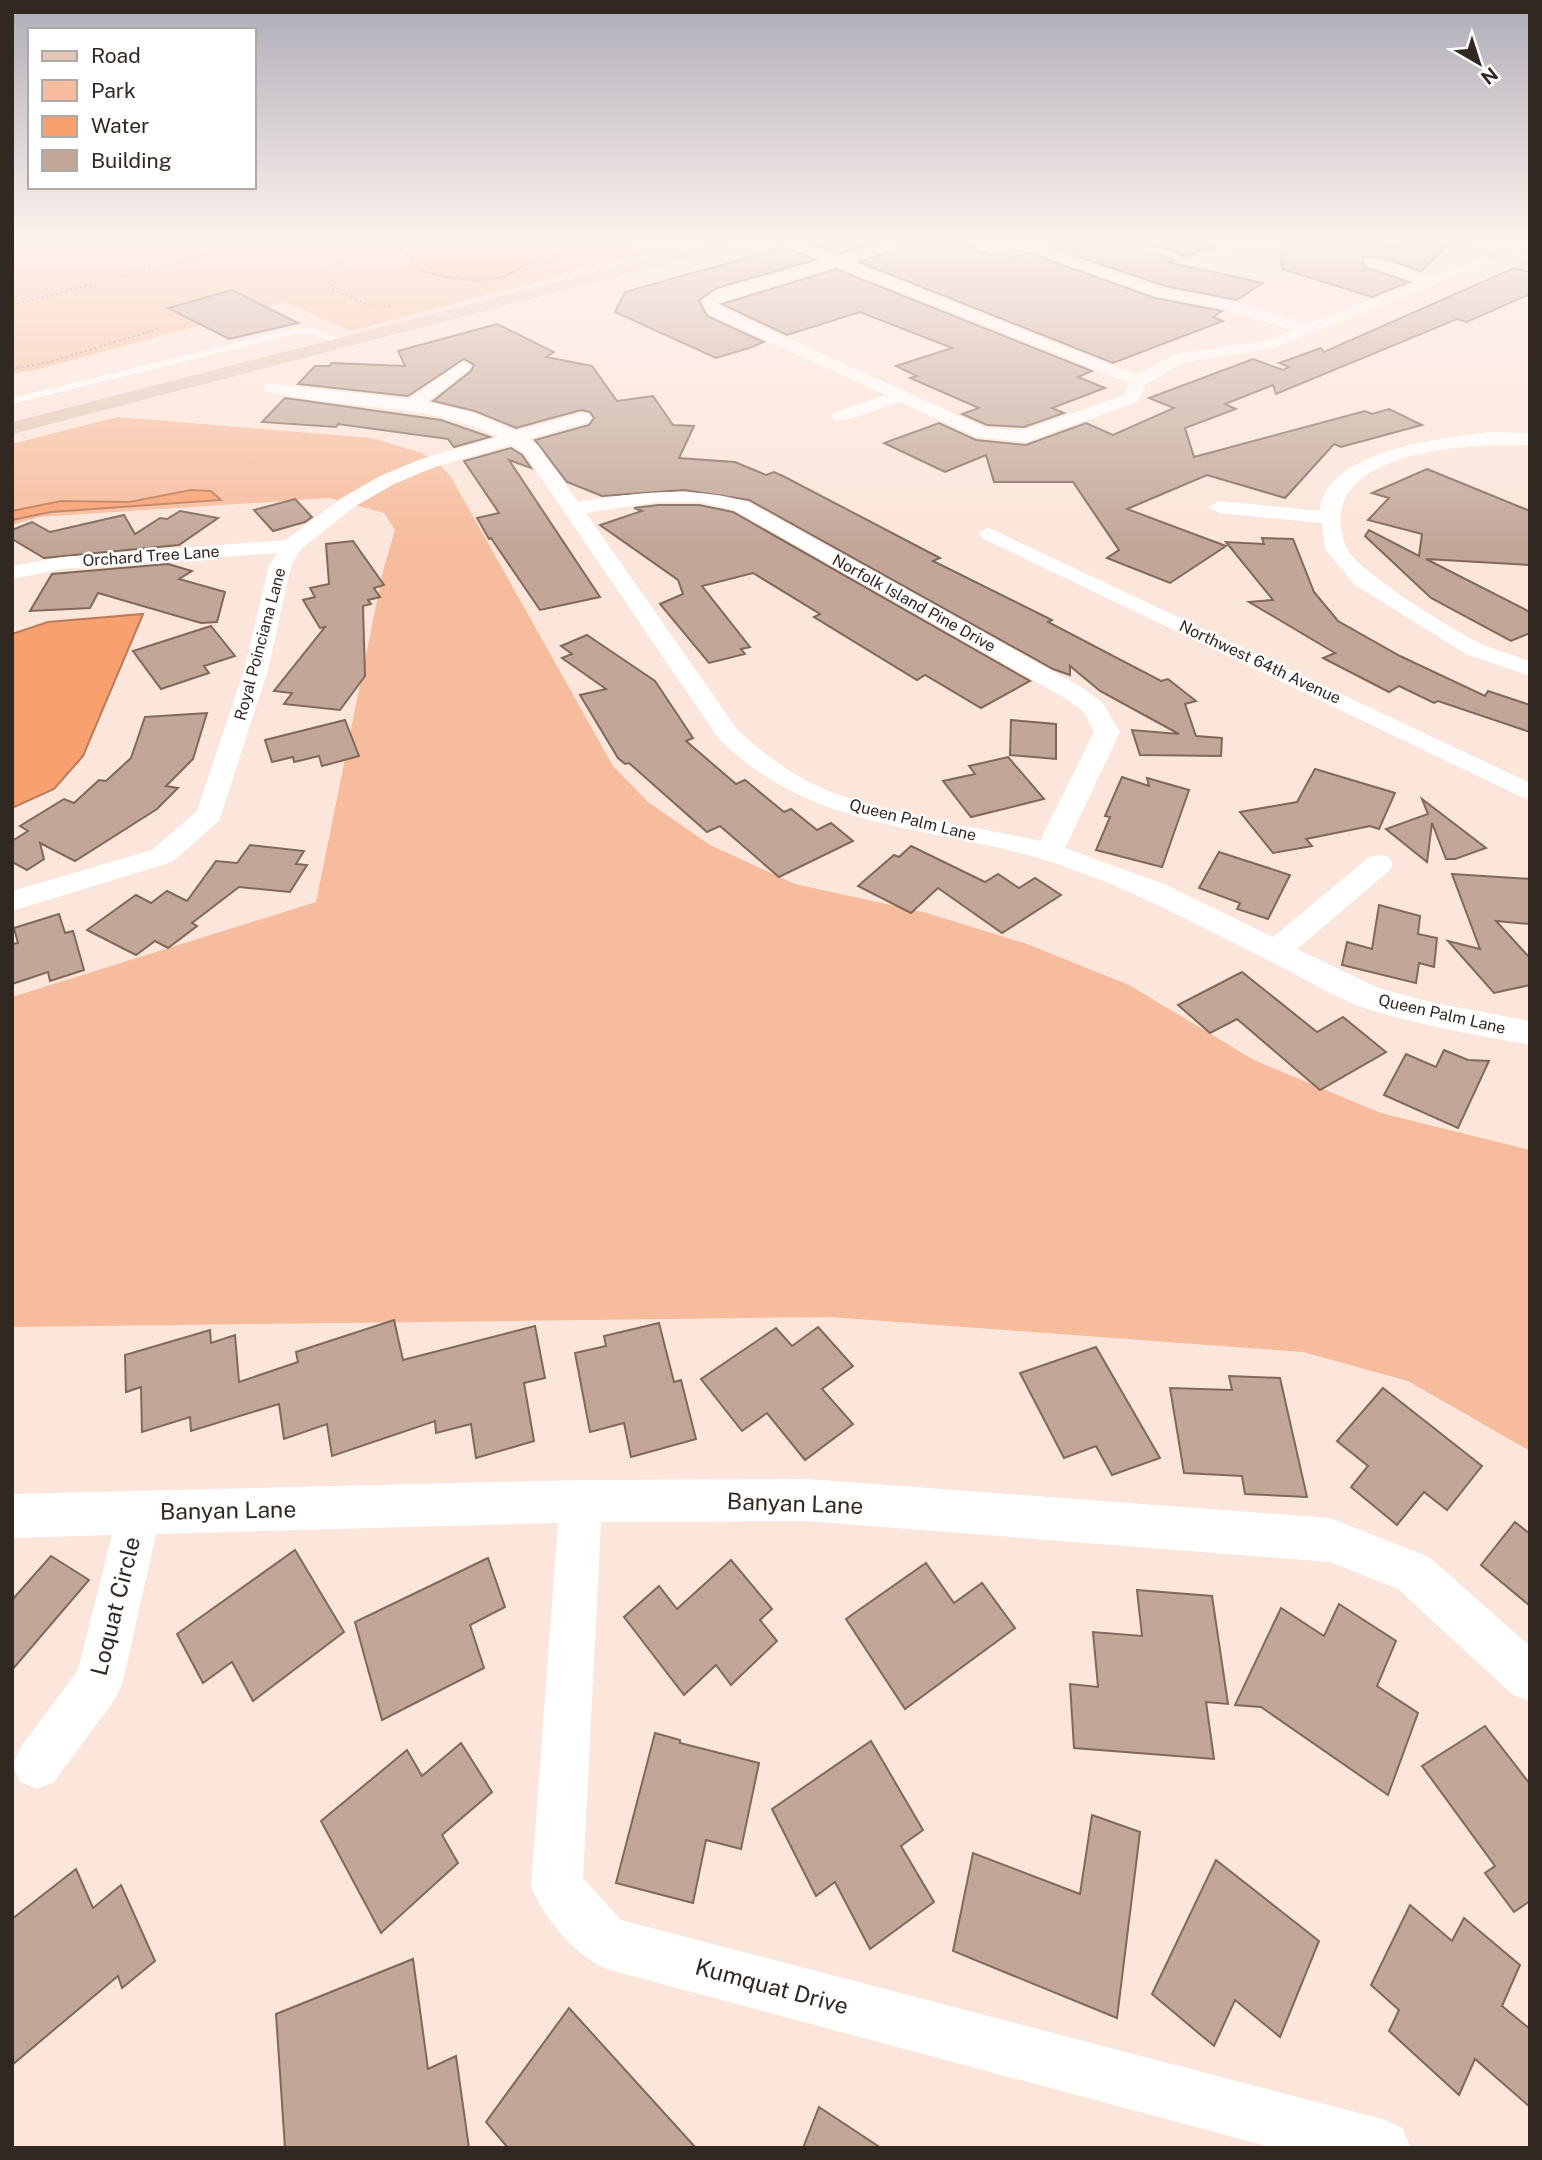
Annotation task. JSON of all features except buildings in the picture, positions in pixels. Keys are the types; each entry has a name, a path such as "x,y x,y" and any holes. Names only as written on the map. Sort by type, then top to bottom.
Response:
{"street":[{"path":"12,428 342,343"},
{"path":"784,343 983,433 1026,436 1132,398 1138,381 1181,358 1274,343"},
{"path":"1041,343 1138,381"},
{"path":"415,403 463,366"},
{"name":"Queen Palm Lane","path":"272,387 294,394 415,403 455,412 514,437 531,449 728,734 753,758 802,789 869,812 1049,852 1156,892 1368,997 1434,1015 1530,1033"},
{"path":"841,416 901,396"},
{"name":"Royal Poinciana Lane","path":"12,901 162,856 209,815 256,670 280,566 292,546 347,503 387,480 428,463 582,418"},
{"path":"1530,439 1490,438 1437,443 1389,455 1367,466 1343,484 1330,507 1336,549 1363,580 1474,649 1530,669"},
{"name":"Norfolk Island Pine Drive","path":"575,509 678,493 713,496 732,502 1083,700 1094,708 1107,732 1049,852"},
{"path":"1219,507 1332,518"},
{"name":"Northwest 64th Avenue","path":"989,534 1530,793"},
{"name":"Orchard Tree Lane","path":"12,573 62,562 292,546"},
{"path":"1277,950 1379,864"},
{"name":"Banyan Lane","path":"12,1516 581,1501 807,1500 1330,1540 1413,1573 1530,1678"},
{"name":"Kumquat Drive","path":"581,1501 557,1887 606,1942 1382,2148"},
{"name":"Loquat Circle","path":"37,1765 99,1681 139,1512"}],"lane":[{"path":"12,401 248,343"}],"path":[{"path":"12,369 72,358 108,343"}],"green space":[{"path":"12,343 135,343 40,369 12,374"},
{"path":"117,417 372,438 422,453 451,477 613,766 648,802 710,845 795,884 927,913 1027,944 1129,985 1254,1060 1381,1113 1530,1150 1530,1451 1408,1381 1303,1352 830,1317 12,1327 12,997 316,902 383,571 395,530 384,513 329,498 39,517 12,525 12,444"}],"water":[{"path":"191,490 211,491 221,500 51,512 12,520 12,511 61,501 129,502"},
{"path":"143,614 83,756 54,789 12,808 12,634 48,622"}]}
